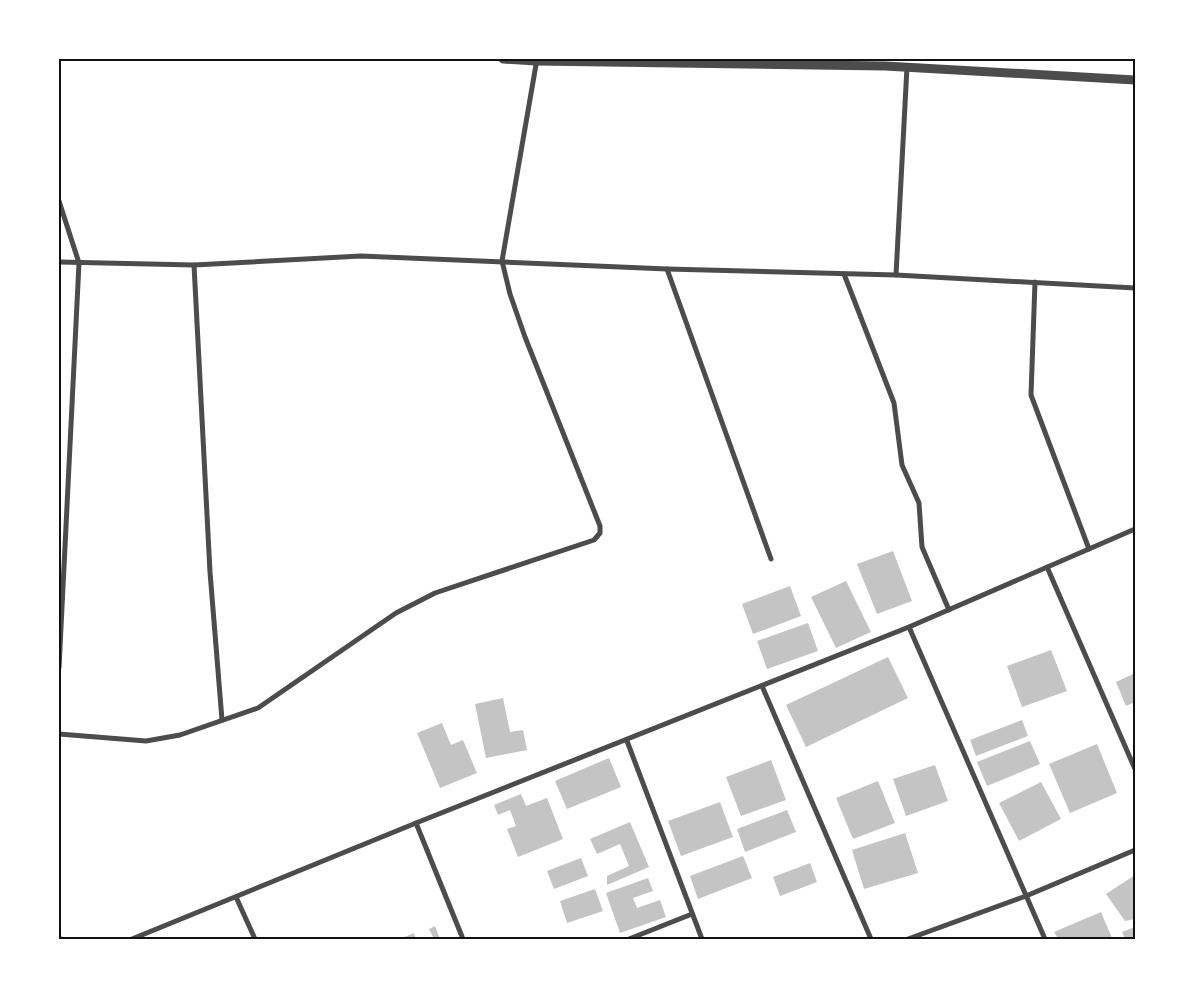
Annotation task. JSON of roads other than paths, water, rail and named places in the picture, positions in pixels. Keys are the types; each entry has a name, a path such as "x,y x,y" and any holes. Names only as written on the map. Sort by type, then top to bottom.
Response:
{"street":[{"path":"503,59 885,62 907,67 1135,80"},
{"path":"59,734 146,741 180,735 258,708 396,613 458,584 594,540 600,533 600,526 525,337 510,294 502,261 536,60"},
{"path":"896,275 907,67"},
{"path":"59,201 79,263 59,668"},
{"path":"59,262 194,266 325,256 361,256 667,269 896,275 1135,288"},
{"path":"194,266 208,553 222,720"},
{"path":"667,269 770,560"},
{"path":"844,274 894,402 902,465 919,503 919,534 922,547 949,610"},
{"path":"1035,282 1031,395 1089,549"},
{"path":"132,939 416,823 627,741 909,627 1135,529"},
{"path":"1047,567 1135,769"},
{"path":"909,627 1045,939"},
{"path":"762,686 871,939"},
{"path":"627,741 702,939"},
{"path":"416,823 463,939"},
{"path":"908,939 1026,896 1135,850"},
{"path":"236,897 255,939"},
{"path":"629,939 692,914"}]}
